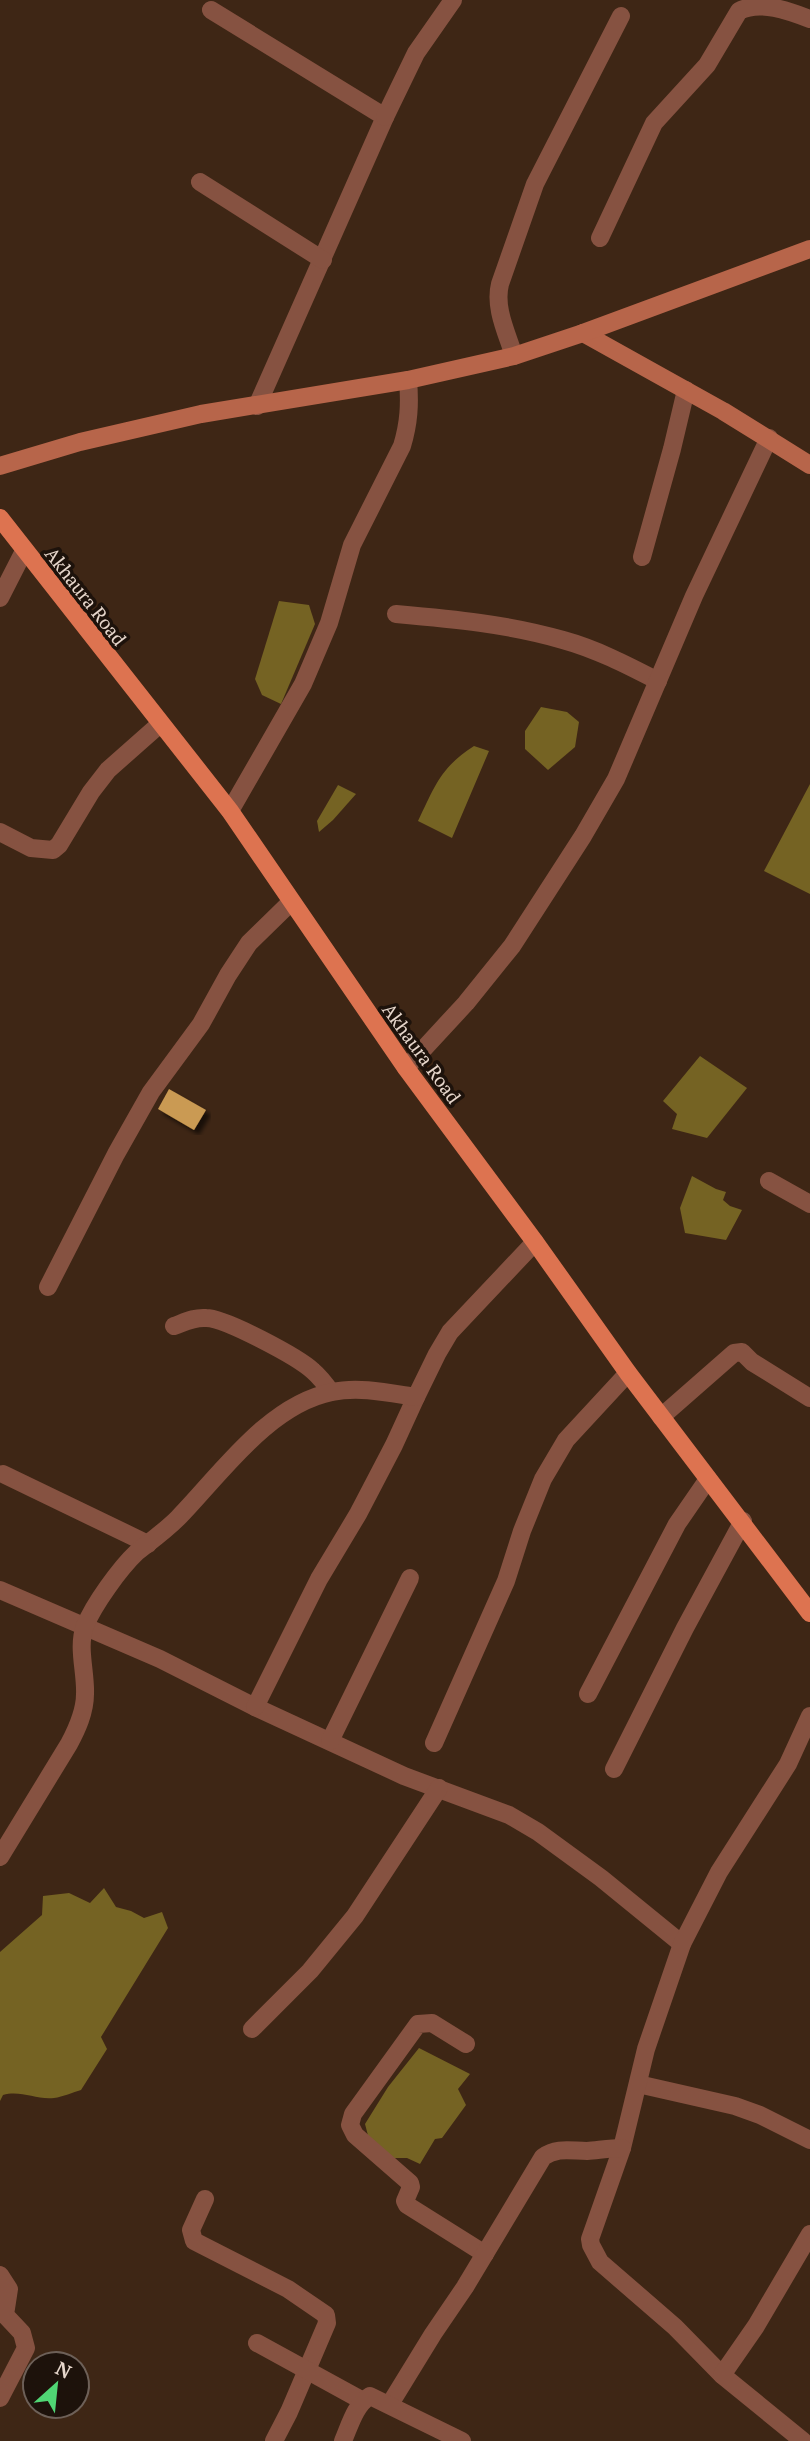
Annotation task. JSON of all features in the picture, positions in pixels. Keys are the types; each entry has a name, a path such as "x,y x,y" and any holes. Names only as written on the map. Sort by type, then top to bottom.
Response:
{"main road":[{"name":"Akhaura Road","path":"0,518 229,811 406,1068 628,1373 743,1521 810,1613"}],"street":[{"path":"257,406 385,117 416,53 453,0"},
{"path":"600,238 654,123 707,65 739,11 745,7 774,7 810,19"},
{"path":"211,10 385,117"},
{"path":"514,356 504,323 499,290 535,184 621,16"},
{"path":"200,182 323,260"},
{"path":"0,467 80,442 187,417 408,380 514,356 810,249"},
{"path":"583,333 769,438 810,465"},
{"path":"229,811 303,684 321,644 352,545 402,446 410,407 408,380"},
{"path":"642,557 686,390"},
{"path":"406,1068 490,975 534,912 616,779 694,596 769,438"},
{"path":"0,598 24,551"},
{"path":"396,614 467,621 564,640 613,659 658,681"},
{"path":"0,832 31,848 52,850 108,770 160,724"},
{"path":"48,1287 116,1154 152,1092 201,1024 249,943 291,902"},
{"path":"769,1181 810,1203"},
{"path":"256,1707 319,1580 358,1514 450,1332 535,1242"},
{"path":"174,1326 193,1318 208,1317 233,1325 300,1362 314,1372 331,1392"},
{"path":"662,1417 734,1353 742,1352 752,1362 810,1398"},
{"path":"435,1744 506,1580 543,1479 566,1440 628,1373"},
{"path":"0,1857 78,1726 85,1694 85,1625 121,1570 135,1554 176,1519 236,1454 298,1405 331,1392 384,1392 416,1397"},
{"path":"3,1474 148,1544"},
{"path":"588,1694 677,1524 708,1479"},
{"path":"614,1769 743,1521"},
{"path":"330,1741 410,1578"},
{"path":"0,1590 160,1659 404,1776 509,1815 538,1832 601,1878 682,1944"},
{"path":"803,2441 722,2375 675,2327 600,2262 590,2239 638,2084 646,2049 682,1944 719,1872 788,1764 810,1716"},
{"path":"252,2029 310,1971 355,1916 439,1788"},
{"path":"466,2044 432,2023 418,2024 353,2114 349,2125 355,2135 410,2183 411,2189 405,2201 407,2205 485,2254"},
{"path":"638,2084 735,2106 760,2115 810,2140"},
{"path":"390,2404 543,2157 550,2152 567,2149 584,2151 619,2148"},
{"path":"205,2199 191,2230 194,2241 288,2289 326,2315 327,2323 274,2441"},
{"path":"722,2375 756,2326 810,2234"},
{"path":"0,2275 9,2289 5,2315 22,2333 26,2348 0,2398"},
{"path":"257,2343 363,2400"},
{"path":"343,2441 363,2400 370,2396 461,2441"}],"shaded area":[{"path":"279,601 309,605 315,624 281,704 262,695 255,679"},
{"path":"541,707 567,712 579,722 575,747 548,770 525,749 525,731"},
{"path":"474,746 489,751 452,838 418,821 446,770"},
{"path":"810,784 810,894 764,871"},
{"path":"338,785 356,794 319,832 317,821"},
{"path":"700,1056 747,1088 707,1138 672,1129 677,1114 663,1101"},
{"path":"692,1176 726,1192 723,1200 742,1210 726,1240 685,1233 680,1208"},
{"path":"104,1888 116,1907 144,1918 162,1912 168,1928 101,2037 107,2049 81,2090 54,2098 10,2094 3,2095 0,2101 0,1952 42,1915 43,1896 69,1893 90,1903"},
{"path":"419,2048 470,2074 458,2089 466,2105 442,2138 435,2139 420,2164 407,2158 394,2158 371,2147 365,2124 388,2087"}],"building":[{"path":"169,1089 206,1110 194,1130 158,1109"}]}
